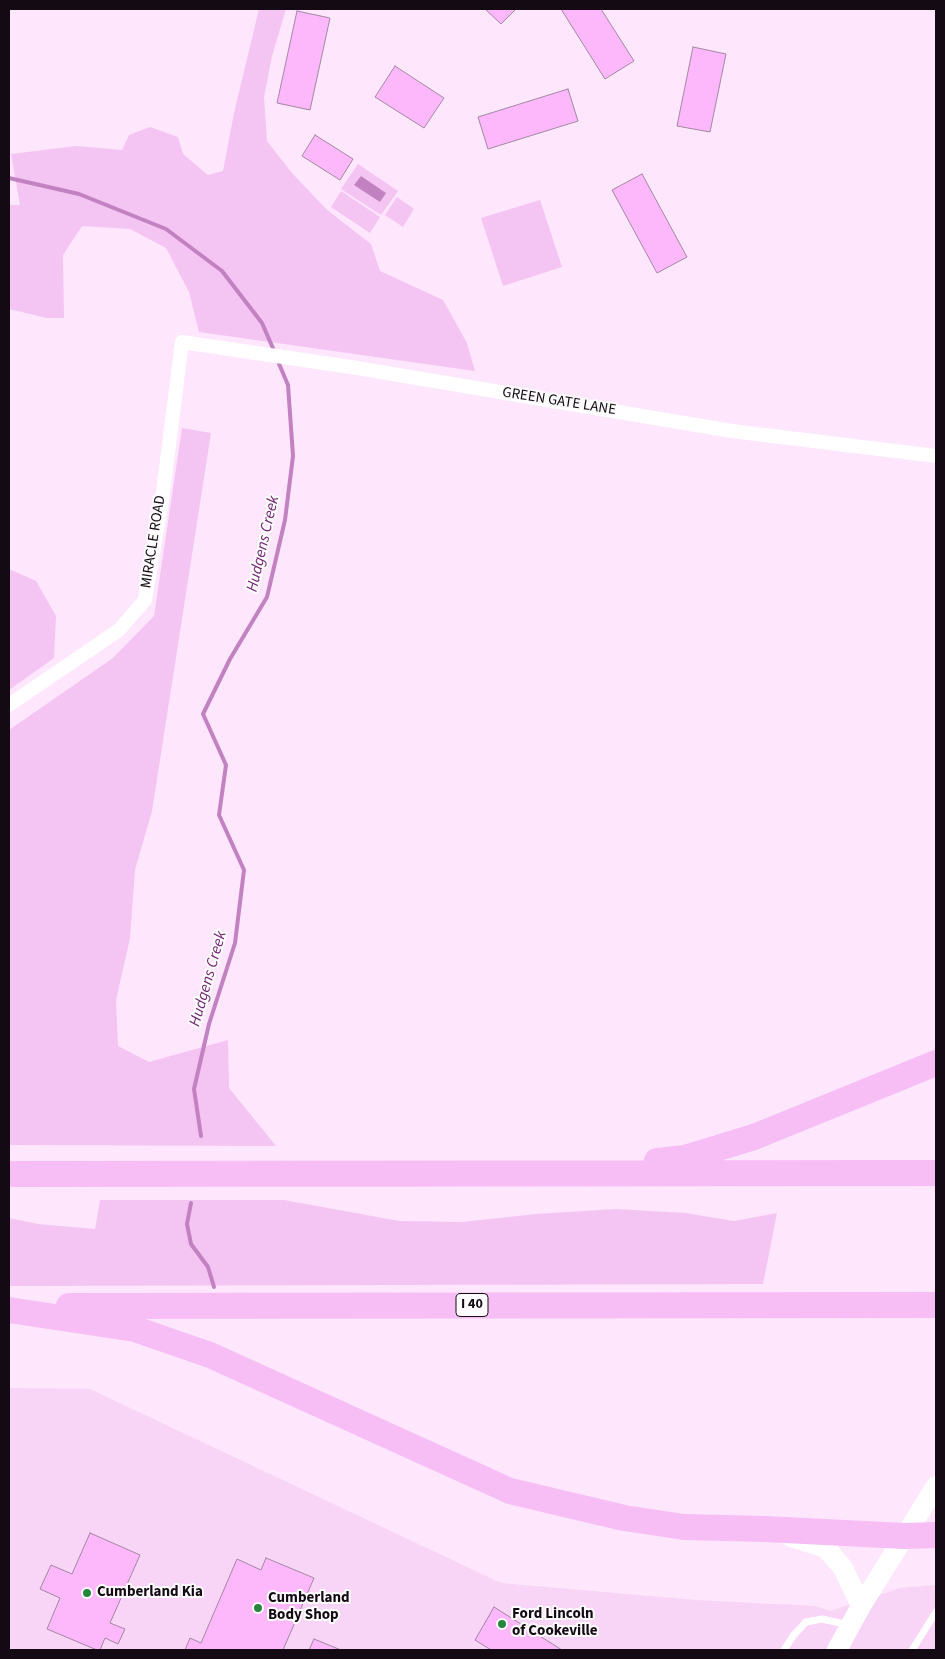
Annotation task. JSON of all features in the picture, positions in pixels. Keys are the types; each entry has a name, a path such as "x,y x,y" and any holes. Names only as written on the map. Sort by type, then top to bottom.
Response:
{"highway":[{"path":"545,1174 685,1158 754,1137 936,1063"},
{"path":"9,1174 936,1174"},
{"name":"I 40","path":"9,1308 936,1304"},
{"path":"9,1308 135,1329 210,1355 510,1491 624,1518 676,1526 904,1536 936,1535"}],"main road":[{"path":"836,1650 861,1606 936,1486"},
{"path":"765,1529 826,1548 843,1568 861,1606"}],"street":[{"name":"GREEN GATE LANE","path":"182,342 357,368 732,431 936,456"},
{"name":"MIRACLE ROAD","path":"9,705 119,630 145,600 162,500 182,342"}],"lane":[{"path":"912,1650 936,1612"},
{"path":"784,1650 793,1636 806,1622 822,1619 851,1625"}],"shaded area":[{"path":"259,9 286,9 272,56 264,97 267,141 292,173 326,209 371,244 380,271 443,300 467,343 475,371 199,332 189,292 166,248 130,229 82,226 63,255 64,318 47,318 9,309 9,205 20,205 11,154 76,146 122,150 129,135 150,127 178,137 183,154 208,175 223,171 234,113"},
{"path":"358,164 398,191 381,215 341,189"},
{"path":"361,176 386,193 380,202 354,185"},
{"path":"341,191 380,217 370,233 331,207"},
{"path":"397,197 414,209 403,227 385,215"},
{"path":"540,200 562,267 503,286 481,218"},
{"path":"182,428 211,433 152,811 135,870 130,938 116,1000 118,1046 149,1062 228,1040 229,1088 276,1146 9,1145 9,730 113,658 154,616"},
{"path":"9,569 36,581 56,616 54,658 9,690"},
{"path":"100,1200 284,1200 399,1221 462,1222 536,1214 616,1209 685,1213 734,1221 777,1213 763,1284 9,1286 9,1218 38,1224 95,1229"},
{"path":"9,1388 90,1389 501,1583 696,1600 816,1606 830,1611 900,1588 936,1585 936,1650 9,1650"}],"building":[{"path":"485,9 516,9 501,24"},
{"path":"561,9 601,9 634,61 605,79"},
{"path":"297,11 330,18 310,110 277,103"},
{"path":"693,47 726,54 710,132 677,126"},
{"path":"395,66 444,98 424,128 375,97"},
{"path":"568,89 578,121 488,149 478,117"},
{"path":"315,135 353,159 340,180 302,156"},
{"path":"642,174 687,257 657,273 612,190"},
{"name":"Cumberland Kia","path":"90,1533 140,1555 110,1623 125,1629 118,1644 105,1638 100,1650 47,1629 60,1598 40,1589 51,1565 72,1574"},
{"name":"Cumberland Body Shop","path":"266,1558 314,1578 283,1650 185,1650 190,1638 201,1643 237,1559 261,1570"},
{"name":"Ford Lincoln of Cookeville","path":"494,1607 562,1650 491,1650 475,1640"},
{"path":"314,1639 341,1650 309,1650"}],"waterway":[{"name":"Hudgens Creek","path":"9,178 79,194 166,229 222,271 262,323 275,353"},
{"name":"Hudgens Creek","path":"201,1136 194,1089 209,1024 235,943 244,870 219,815 226,765 203,714 230,659 267,597 285,520 293,456 288,385 277,359"},
{"path":"191,1203 187,1224 191,1244 208,1267 214,1287"}],"place":[{"name":"Cumberland Kia","path":"87,1593"},
{"name":"Cumberland Body Shop","path":"258,1608"},
{"name":"Ford Lincoln of Cookeville","path":"502,1624"}]}
